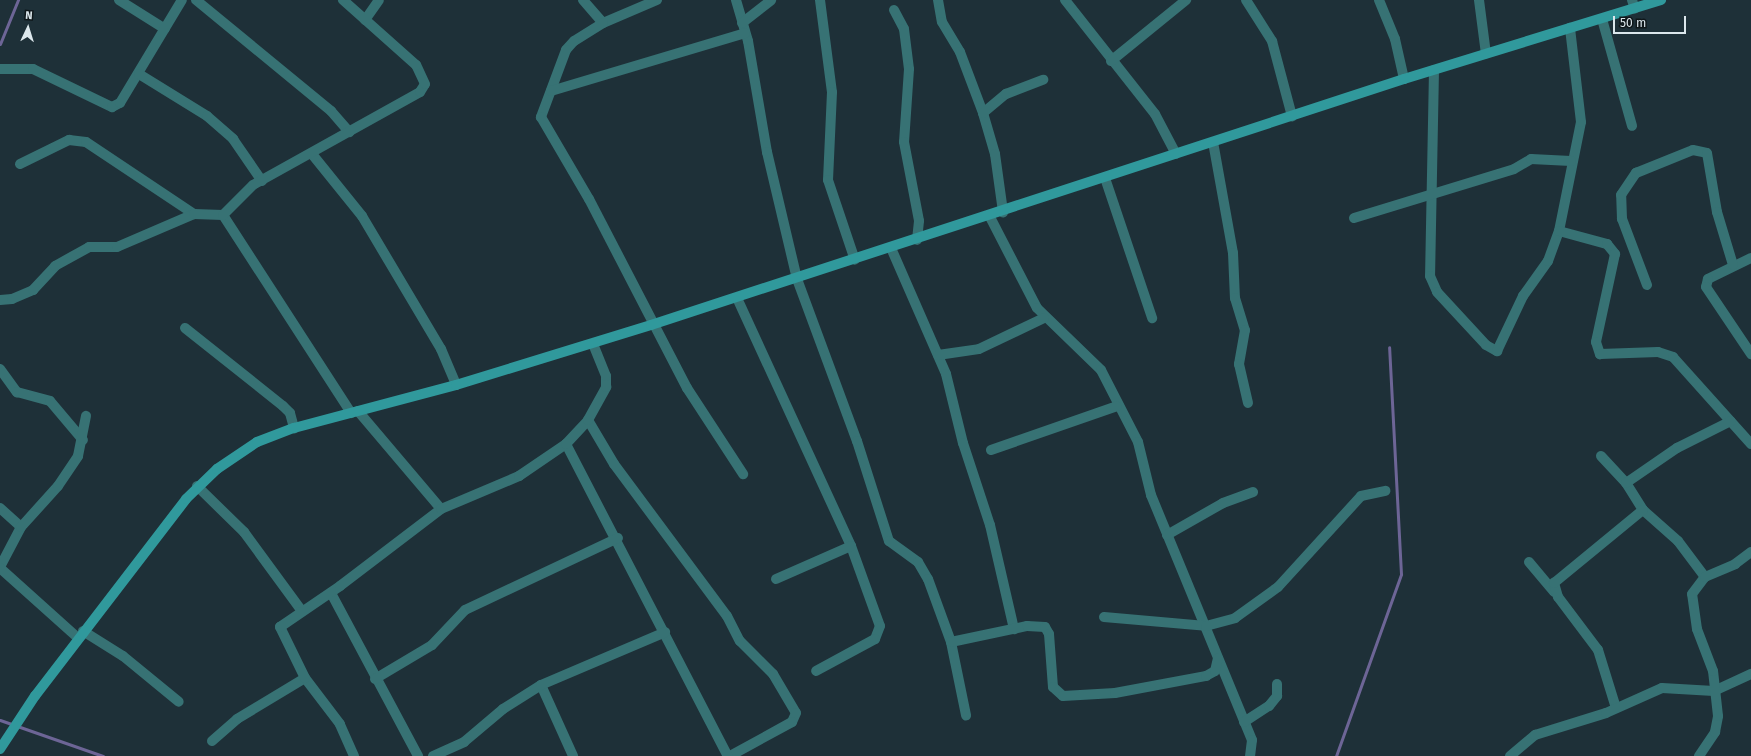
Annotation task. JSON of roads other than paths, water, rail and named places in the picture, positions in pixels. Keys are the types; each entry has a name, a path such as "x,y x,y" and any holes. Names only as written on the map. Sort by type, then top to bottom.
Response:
{"main road":[{"path":"0,749 35,696 197,486 237,453 294,428 456,385 652,325 990,217 1404,79 1602,19 1634,4 1661,0"}],"street":[{"path":"119,0 165,29"},
{"path":"0,69 33,69 112,107 120,103 139,74 182,0"},
{"path":"196,0 331,111 349,132"},
{"path":"0,300 12,299 33,290 55,266 89,247 117,247 194,214 223,215 262,180 312,154 420,92 425,84 416,65 343,0"},
{"path":"365,20 379,0"},
{"path":"583,0 603,23"},
{"path":"657,0 603,23 574,41 566,50 541,117 589,199 652,325 687,388 743,474"},
{"path":"736,0 744,28 767,152 797,279 854,434 889,541 924,569 951,642 966,715"},
{"path":"551,91 744,28 771,0"},
{"path":"820,0 832,92 828,180 855,260"},
{"path":"938,0 942,22 960,52 983,113 995,154 1003,212"},
{"path":"1065,0 1111,61 1155,114 1176,154"},
{"path":"1111,61 1186,0"},
{"path":"1246,0 1272,41 1292,116"},
{"path":"1379,0 1394,39 1404,79"},
{"path":"1479,0 1486,54"},
{"path":"894,10 904,29 910,69 904,142 919,222 917,240"},
{"path":"1602,19 1632,126"},
{"path":"1434,70 1430,276 1437,292 1486,345 1497,350 1523,296 1548,261 1559,231 1571,161 1581,122 1570,28"},
{"path":"139,74 207,116 233,139 262,180"},
{"path":"983,113 1006,94 1043,80"},
{"path":"20,164 70,140 86,142 194,214"},
{"path":"1213,142 1233,253 1235,298 1245,330 1239,364 1248,403"},
{"path":"1647,285 1622,219 1621,195 1626,183 1636,173 1693,150 1707,153 1717,212 1733,265"},
{"path":"312,154 362,216 441,349 456,385"},
{"path":"1354,218 1514,169 1531,158 1571,161"},
{"path":"1105,178 1152,318"},
{"path":"223,215 354,412 441,509"},
{"path":"990,217 1044,318 1093,361 1116,406 1138,442 1150,495 1206,626 1252,740 1250,756"},
{"path":"1559,231 1607,244 1615,254"},
{"path":"1615,254 1632,246"},
{"path":"891,248 938,355 990,525 1014,628"},
{"path":"1615,254 1600,317 1597,349 1608,355 1666,353 1751,444"},
{"path":"1751,258 1733,265 1708,279 1706,287 1751,354"},
{"path":"737,298 850,546 880,633 816,671"},
{"path":"938,355 978,349 1044,318"},
{"path":"185,328 283,406 294,428"},
{"path":"354,756 340,724 306,678 280,632 283,623 301,610 331,593 441,509 519,476 566,444 588,420 606,387 606,376 592,343"},
{"path":"0,369 17,392 50,401 83,440"},
{"path":"991,450 1116,406"},
{"path":"86,416 83,440 78,456 58,486 21,527 0,568 81,635 124,656 179,702"},
{"path":"566,444 618,538 664,632 729,756 792,722 796,713 773,674 740,641 727,616 614,464 588,420"},
{"path":"1626,483 1677,448 1731,421"},
{"path":"1601,456 1626,483 1643,510 1678,541 1705,577"},
{"path":"197,486 244,532 301,610"},
{"path":"1104,617 1206,626 1235,618 1268,595 1361,496 1385,491"},
{"path":"1167,535 1223,503 1253,492"},
{"path":"0,508 21,527"},
{"path":"1554,592 1554,583 1560,577 1643,510"},
{"path":"375,679 432,645 465,610 618,538"},
{"path":"776,579 850,546"},
{"path":"1699,756 1718,724 1713,671 1691,601 1696,586 1705,577 1735,564 1751,552"},
{"path":"1529,562 1598,650 1616,708"},
{"path":"331,593 375,679 418,756"},
{"path":"951,642 1014,628 1040,626 1048,630 1054,687 1063,696 1116,693 1206,676 1215,670 1218,658"},
{"path":"433,756 464,742 503,709 541,685 664,632"},
{"path":"1510,756 1535,735 1616,708 1662,688 1714,691 1751,674"},
{"path":"212,742 236,719 306,678"},
{"path":"1244,722 1269,706 1277,696 1277,684"},
{"path":"541,685 573,756"}],"waterway":[{"path":"0,44 18,0"},
{"path":"1336,756 1401,574 1389,347"},
{"path":"0,720 103,756"}]}
